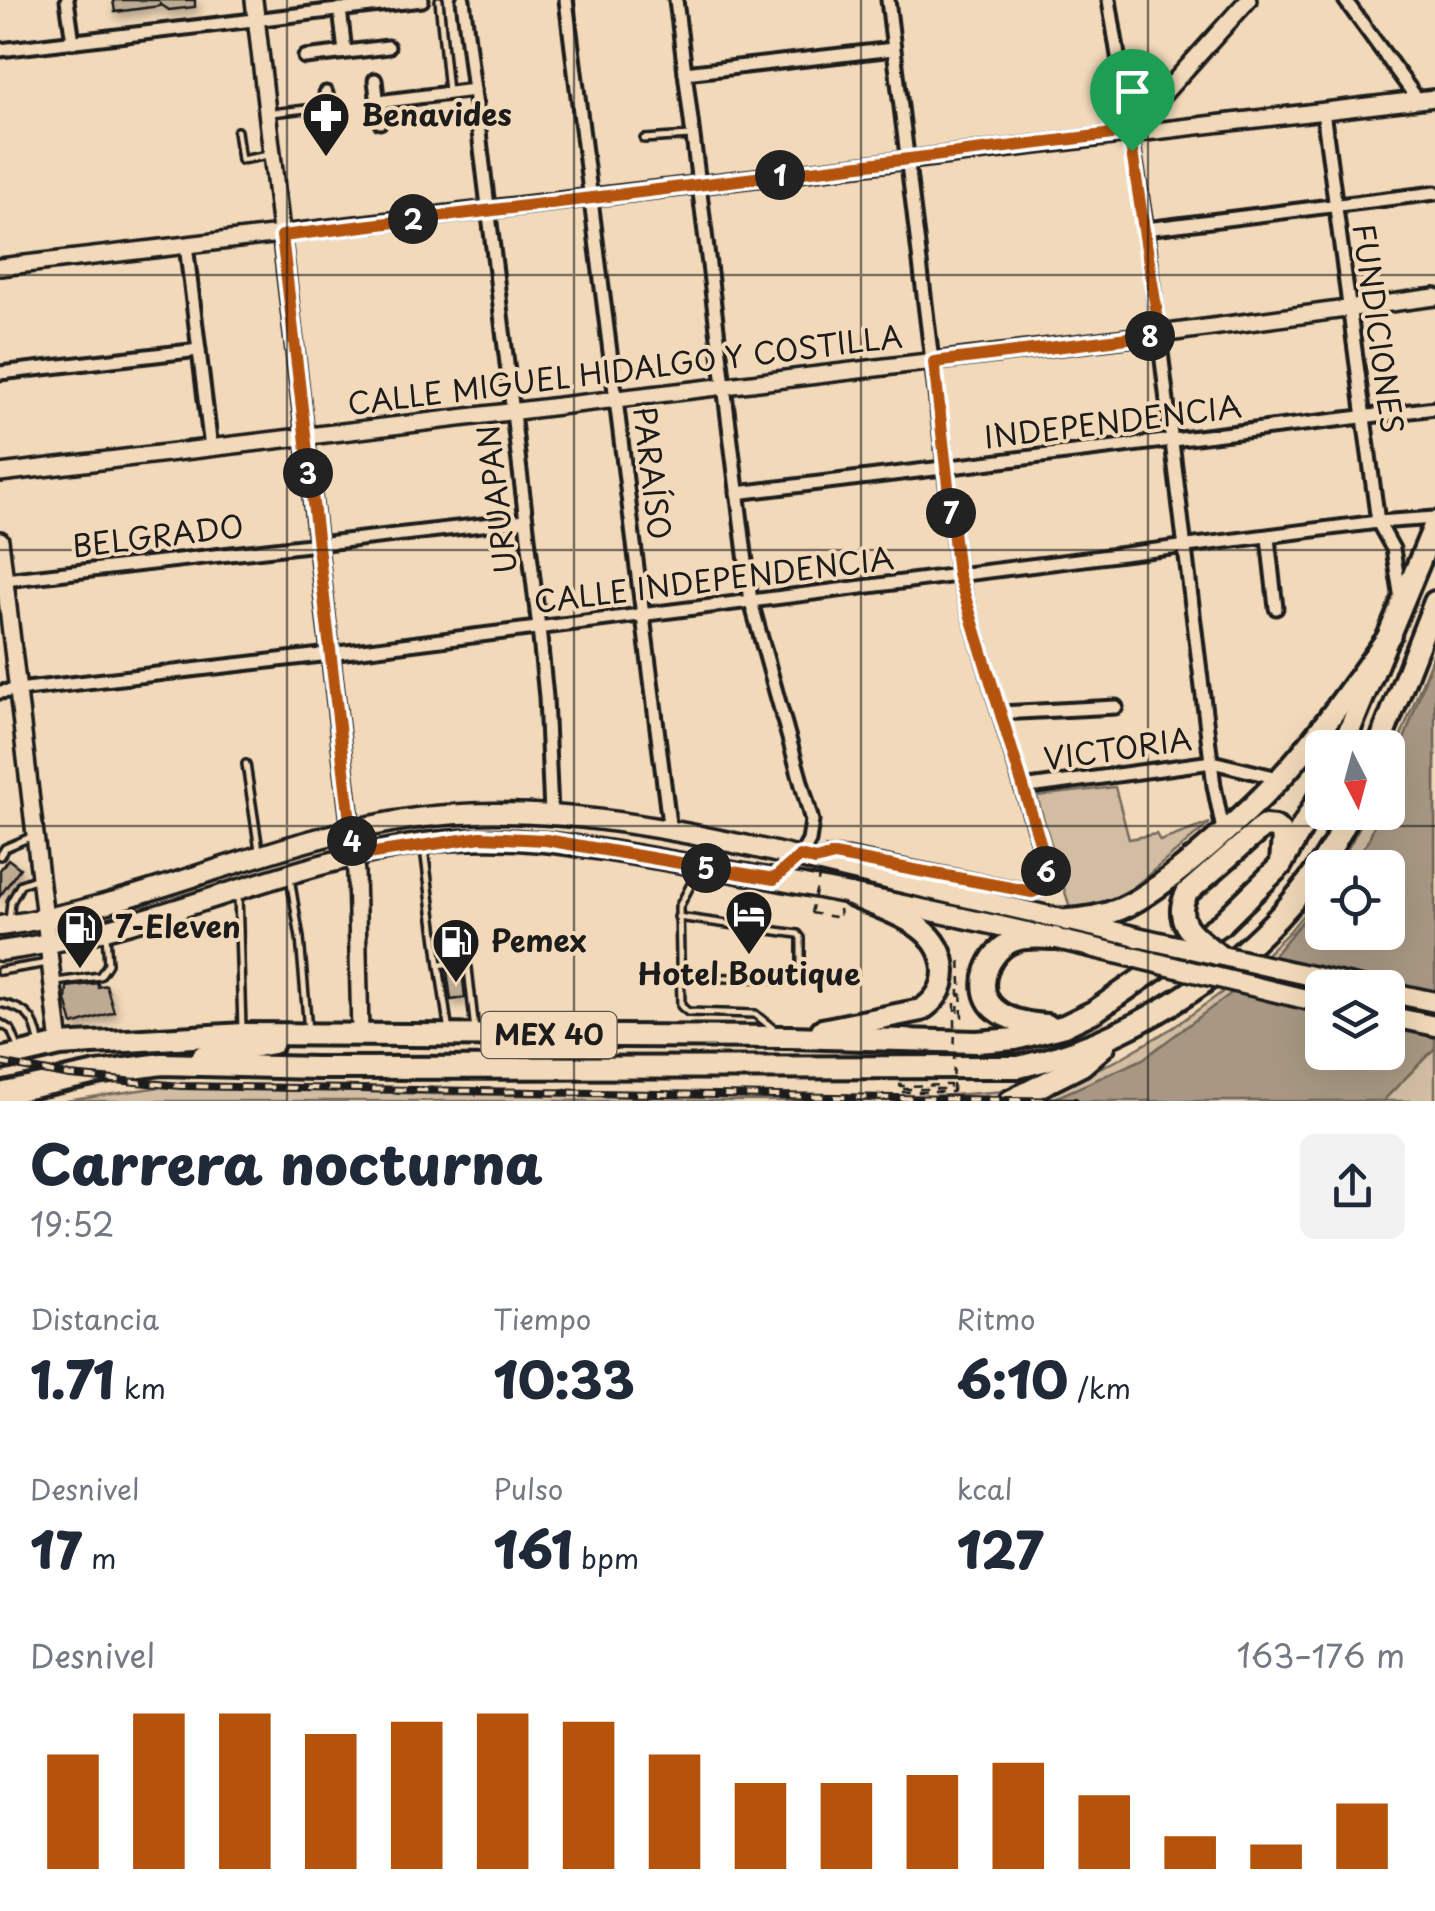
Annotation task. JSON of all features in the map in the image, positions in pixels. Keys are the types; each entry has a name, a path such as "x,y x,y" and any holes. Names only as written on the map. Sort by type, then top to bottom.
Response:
{"highway":[{"path":"1350,730 1435,521"},
{"path":"1385,730 1435,602"},
{"path":"1067,920 1122,908 1149,892 1223,830 1313,739 1390,635"},
{"name":"MEX 40","path":"30,1052 242,1034 360,1032 977,1042 1015,1039 1064,1026 1095,1011 1222,924 1281,865 1305,822"},
{"path":"1217,954 1192,934 1182,920 1181,908 1187,893 1264,826 1275,827 1282,834 1281,865"},
{"name":"MEX 40","path":"0,1094 162,1064 992,1069 1048,1060 1116,1034 1207,978 1271,924 1319,867 1341,830"},
{"path":"786,1037 920,1010 931,1004 943,984 941,953 936,941 912,923 851,895"},
{"path":"1055,938 1009,942 988,964 984,984 987,1000 1007,1017 1064,1026"},
{"path":"162,1064 309,1033"},
{"path":"1010,1101 1082,1065 1116,1034"}],"main road":[{"path":"4,925 45,918 351,830 459,812 551,814 813,854 1067,920 1305,974"},
{"path":"0,951 49,954 106,929 354,856 481,837 546,840 774,879 1055,938 1305,998"},
{"path":"774,879 813,854"},
{"path":"1405,996 1435,1002"},
{"path":"1405,1020 1435,1026"}],"street":[{"path":"67,0 73,42"},
{"path":"254,0 354,856 360,1032"},
{"path":"0,50 422,0"},
{"name":"URUAPAN","path":"463,0 539,628 551,814"},
{"name":"PARAÍSO","path":"566,0 670,832"},
{"path":"676,0 752,602 812,821 808,842 813,854 850,856 1032,892 1043,888 1046,868 958,574 888,0"},
{"path":"1109,0 1146,229 1223,830"},
{"path":"1129,132 1248,0"},
{"path":"1346,0 1427,99"},
{"path":"340,9 345,52"},
{"path":"306,56 388,47"},
{"path":"685,73 894,50"},
{"path":"375,80 380,122"},
{"path":"378,102 474,90"},
{"path":"326,92 329,121"},
{"path":"0,267 1427,99"},
{"name":"FUNDICIONES","path":"1323,112 1378,522 1393,548 1402,608"},
{"path":"1146,229 1435,193"},
{"path":"186,245 211,448"},
{"name":"CALLE MIGUEL HIDALGO Y COSTILLA","path":"0,474 934,362 1435,297"},
{"path":"0,373 199,350"},
{"name":"INDEPENDENCIA","path":"737,492 1435,408"},
{"name":"BELGRADO","path":"5,580 526,520"},
{"name":"CALLE INDEPENDENCIA","path":"0,692 1378,522 1435,521"},
{"path":"1268,538 1276,608"},
{"path":"0,540 53,982 30,1052"},
{"path":"1000,714 1116,707"},
{"name":"VICTORIA","path":"1022,788 1212,762 1278,778"}],"lane":[{"path":"439,0 448,94"},
{"path":"267,114 328,107"},
{"path":"237,132 241,160 272,154"},
{"path":"644,139 693,136"},
{"path":"246,764 260,858"},
{"path":"0,856 5,848 36,835"},
{"path":"424,843 449,1033"},
{"path":"701,867 678,907 681,1006 688,1012 756,1014 786,1037"},
{"path":"289,875 300,938 309,1033"},
{"path":"4,925 21,884 41,878"},
{"path":"238,891 242,1034"},
{"path":"678,917 798,934 801,976 678,977"},
{"path":"53,982 100,976 108,964 106,929"},
{"path":"0,971 49,954"},
{"path":"439,965 461,961 467,966 475,1034"},
{"path":"0,1004 17,1006 35,1023 30,1052"},
{"path":"0,1023 12,1030 30,1052"}],"path":[{"path":"813,854 811,912 840,918 841,912 825,889"},
{"path":"950,1082 900,1082 900,1086 950,1085 950,1089 900,1092 954,1092 956,967 958,1017 962,1017 962,968"}],"shaded area":[{"path":"1435,650 1435,1101 66,1101 173,1085 666,1097 937,1096 1020,1090 1071,1080 1116,1061 1174,1027 1263,957 1305,912 1305,950 1405,950 1405,850 1347,850 1358,830 1405,830 1403,730"},
{"path":"1435,651 1435,1048 1383,1101 1048,1101 1143,1059 1261,971 1305,918 1305,950 1405,950 1405,850 1361,850 1372,830 1405,830 1405,737"},
{"path":"1115,787 1129,839 1156,834 1160,841 1210,823 1128,892 1105,906 1071,912 1037,796"}],"building":[{"path":"113,0 195,0 195,7 169,10 160,4 115,12"},
{"path":"8,859 20,868 0,896 0,870"},
{"name":"Pemex","path":"447,970 462,970 465,998 451,1000"},
{"path":"98,983 98,987 106,985 114,1012 73,1025 66,1000 67,987"}],"railway":[{"path":"0,1063 70,1076 181,1086 1075,1101"}],"place":[{"name":"Benavides","path":"326,158"},
{"name":"Hotel Boutique","path":"749,956"},
{"name":"7-Eleven","path":"80,970"},
{"name":"Pemex","path":"456,984"}],"route":[{"path":"1129,132 1132,151 1160,334 934,362 958,574 1040,842 1046,868 1043,888 1032,892 834,855 815,860 800,856 774,879 546,840 481,837 354,856 282,236 1129,132"}]}
